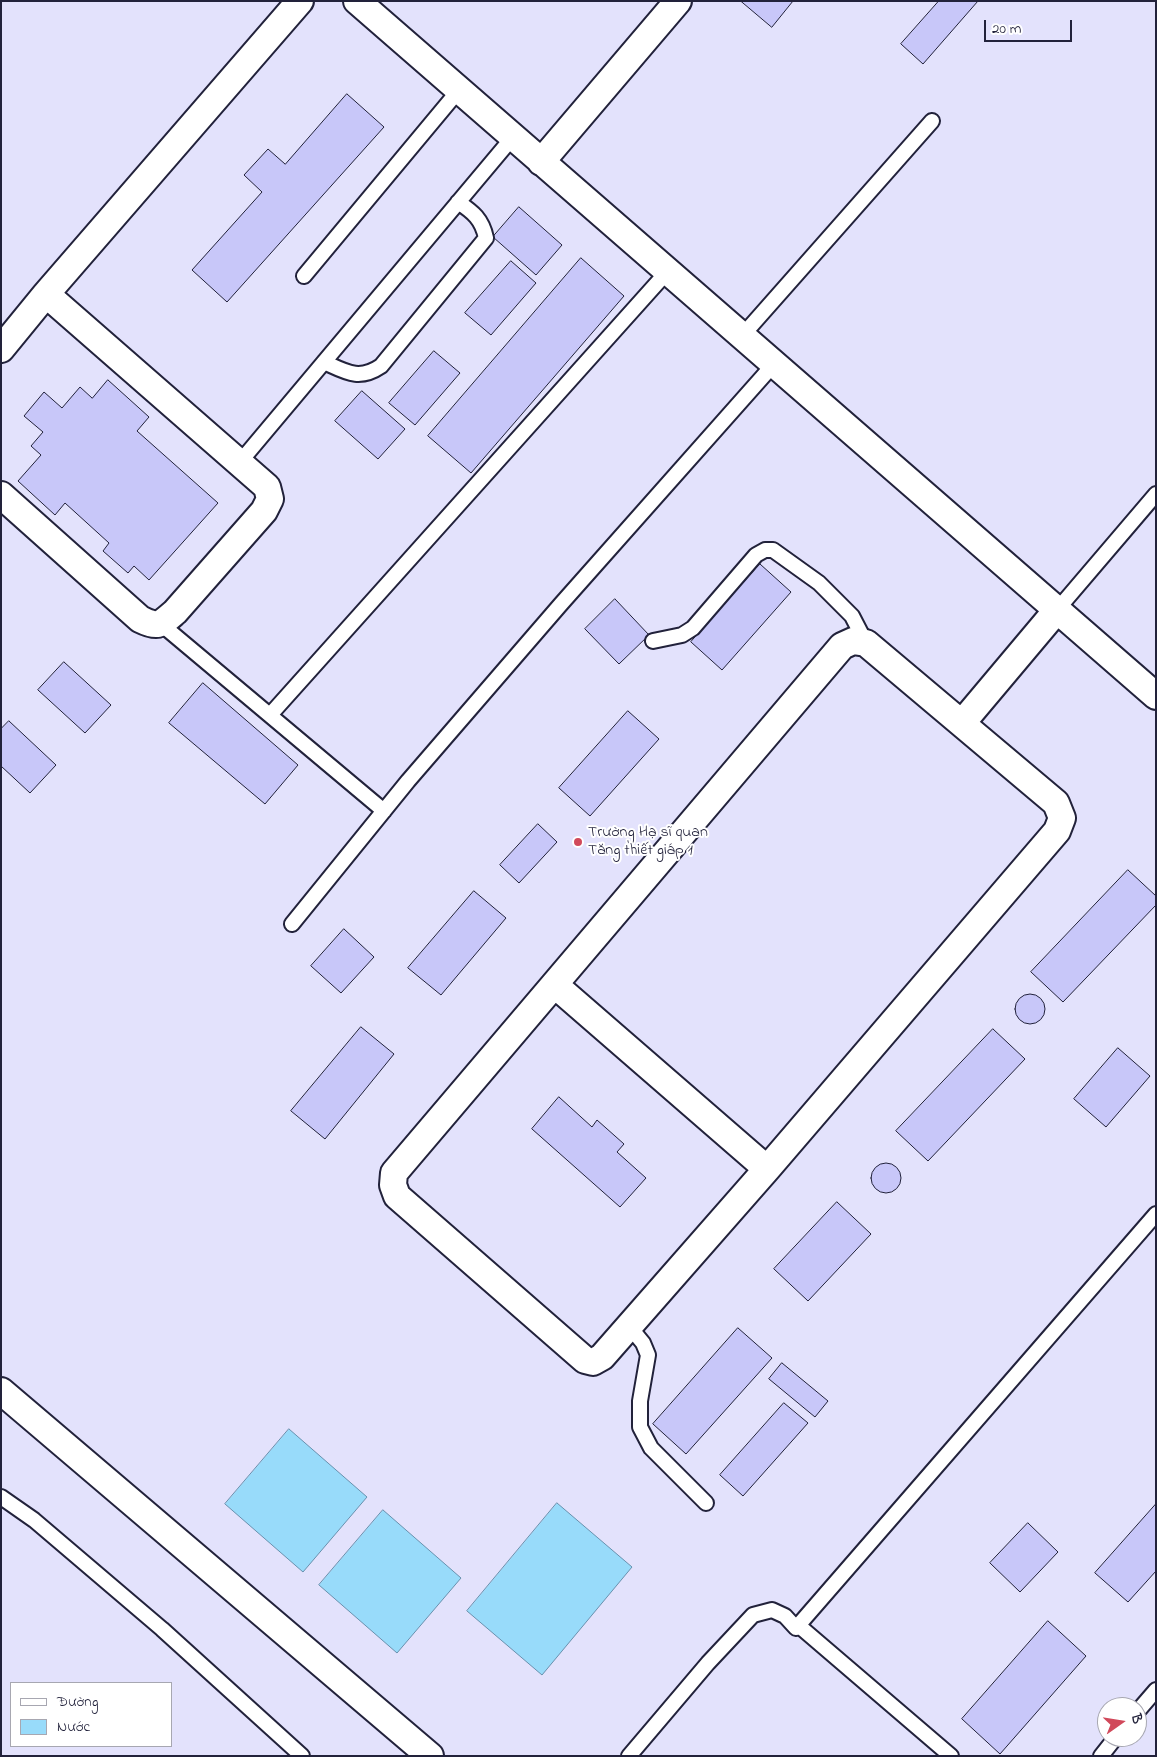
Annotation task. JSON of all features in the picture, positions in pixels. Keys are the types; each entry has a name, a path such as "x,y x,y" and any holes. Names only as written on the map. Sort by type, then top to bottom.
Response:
{"street":[{"path":"1,349 46,294 300,1"},
{"path":"357,1 1156,696"},
{"path":"541,162 678,1"},
{"path":"1,495 140,619 152,625 161,624 264,511 270,499 267,487 240,462 46,294"},
{"path":"962,723 1057,610"},
{"path":"853,641 866,643 962,723 1056,803 1062,818 1057,831 630,1326 602,1357 593,1362 585,1360 397,1196 393,1185 394,1173 842,646 853,641"},
{"path":"555,985 767,1169"},
{"path":"1,1391 430,1756"}],"lane":[{"path":"304,276 459,90"},
{"path":"742,336 932,121"},
{"path":"240,462 512,137"},
{"path":"324,362 348,373 369,375 381,366 486,238 484,226 477,215 458,202"},
{"path":"270,715 667,272"},
{"path":"292,924 384,811 561,604 774,364"},
{"path":"1057,610 1156,494"},
{"path":"653,641 682,635 693,628 756,555 764,550 773,550 819,583 852,616 866,643"},
{"path":"161,624 384,811"},
{"path":"629,1756 708,1663 754,1615 772,1610 785,1616 796,1628 1156,1214"},
{"path":"630,1326 643,1343 648,1355 640,1400 640,1428 651,1448 706,1502"},
{"path":"1,1497 34,1520 154,1622 302,1756"},
{"path":"798,1625 951,1756"},
{"path":"1147,1700 1156,1690"}],"shaded area":[{"name":"Trường Hạ sĩ quan Tăng thiết giáp 1","path":"1,1 1156,1 1156,1756 1,1756"}],"water":[{"path":"289,1429 367,1497 303,1572 225,1504"},
{"path":"557,1503 632,1567 542,1675 467,1611"},
{"path":"383,1510 461,1578 397,1653 319,1585"}],"building":[{"path":"741,1 793,1 772,27"},
{"path":"939,1 978,1 923,64 901,44"},
{"path":"347,94 384,127 227,302 192,270 262,192 244,175 268,149 285,164"},
{"path":"519,207 562,245 536,275 493,237"},
{"path":"581,258 624,296 471,473 428,436"},
{"path":"511,261 536,283 491,335 465,313"},
{"path":"434,351 460,373 415,425 389,403"},
{"path":"108,380 149,417 137,431 218,503 149,580 134,566 128,573 103,551 109,543 65,503 55,515 18,481 41,455 31,446 43,432 24,416 44,392 62,408 80,387 92,398"},
{"path":"362,391 405,429 378,459 335,421"},
{"path":"760,564 791,592 722,670 691,642"},
{"path":"615,599 649,635 619,664 585,629"},
{"path":"64,662 111,705 85,733 38,690"},
{"path":"203,683 298,765 265,804 169,723"},
{"path":"628,711 659,739 590,816 559,788"},
{"path":"9,721 56,765 30,793 1,766 1,729"},
{"path":"538,824 557,842 519,883 500,865"},
{"path":"1128,870 1156,896 1156,905 1063,1002 1031,972"},
{"path":"474,891 506,918 441,995 408,968"},
{"path":"344,929 374,957 341,993 311,966"},
{"path":"1030,994 1041,998 1045,1009 1041,1020 1030,1024 1019,1020 1015,1009 1019,998"},
{"path":"361,1027 394,1054 325,1139 291,1111"},
{"path":"993,1029 1025,1059 928,1161 896,1131"},
{"path":"1118,1048 1150,1076 1106,1127 1074,1099"},
{"path":"559,1097 592,1127 597,1120 624,1144 617,1152 646,1178 620,1207 532,1129"},
{"path":"886,1163 897,1167 901,1178 897,1189 886,1193 875,1189 871,1178 875,1167"},
{"path":"837,1202 871,1234 808,1301 774,1269"},
{"path":"738,1328 772,1358 686,1454 653,1424"},
{"path":"782,1363 828,1401 815,1417 769,1379"},
{"path":"784,1403 808,1423 743,1496 720,1475"},
{"path":"1156,1504 1156,1571 1128,1602 1095,1573"},
{"path":"1028,1523 1058,1552 1020,1592 990,1563"},
{"path":"1048,1621 1086,1656 1000,1754 962,1719"}],"place":[{"name":"Trường Hạ sĩ quan Tăng thiết giáp 1","path":"578,842"}]}
